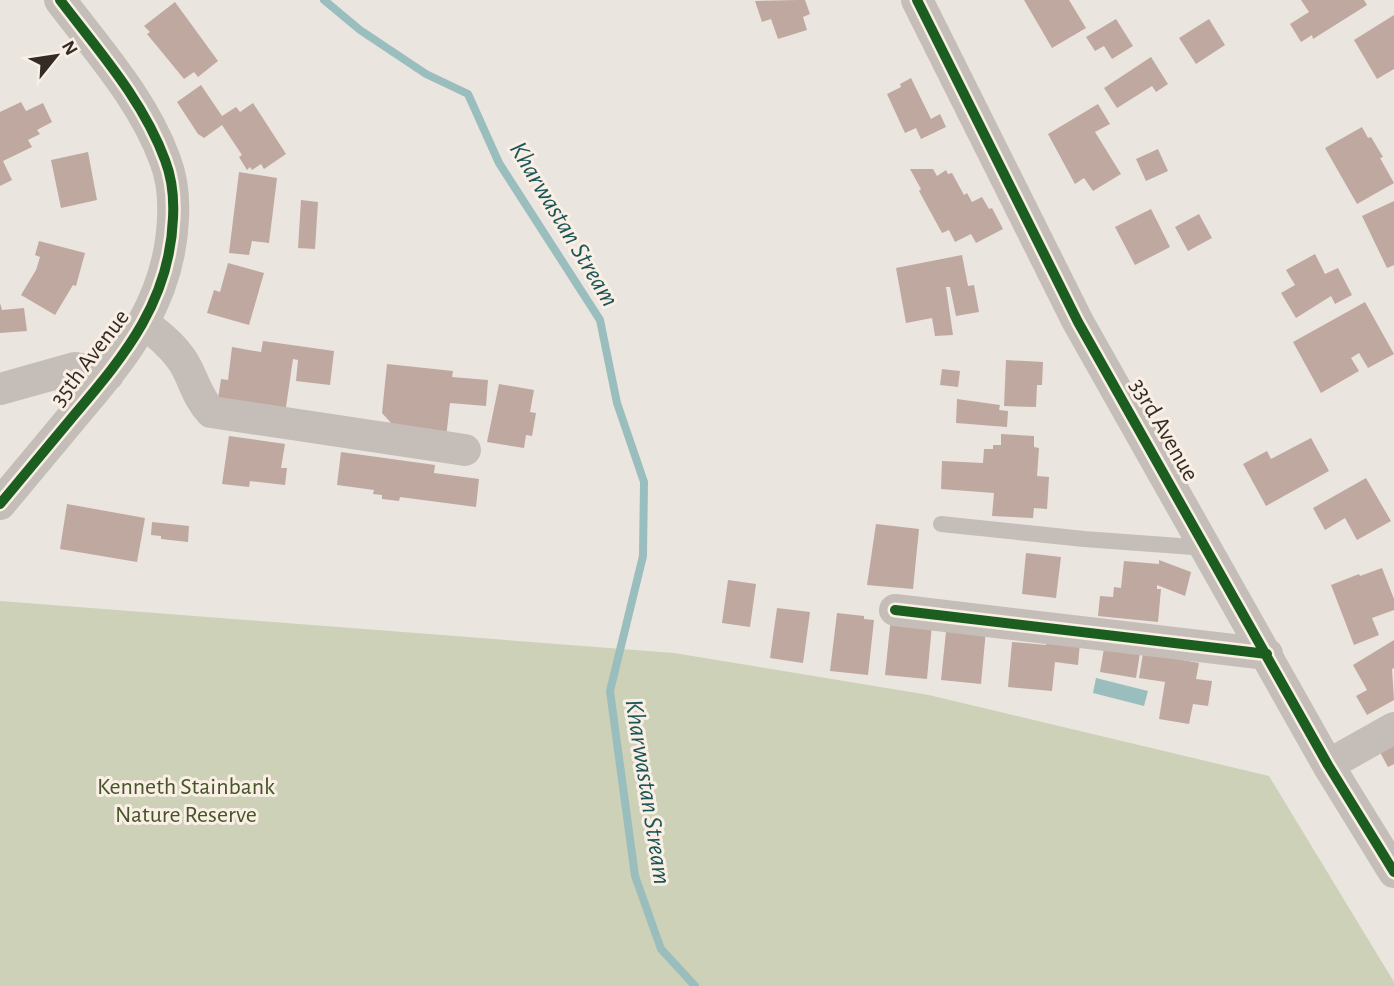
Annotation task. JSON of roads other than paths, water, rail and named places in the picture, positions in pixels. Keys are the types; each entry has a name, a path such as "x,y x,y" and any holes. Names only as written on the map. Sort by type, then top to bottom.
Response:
{"street":[{"name":"35th Avenue","path":"0,504 108,374 144,323 155,301 163,275 172,231 171,181 154,134 139,108 60,0"},
{"name":"33rd Avenue","path":"917,0 1079,322 1328,765 1394,872"},
{"path":"144,323 185,364 198,395 211,412 465,450"},
{"path":"0,389 75,368 108,374"},
{"path":"895,610 1267,654"},
{"path":"1328,765 1394,728"}],"lane":[{"path":"941,524 1207,548"}],"water":[{"path":"1096,678 1148,691 1144,706 1093,693"}],"waterway":[{"name":"Kharwastan Stream","path":"324,0 360,30 426,74 468,94 499,163 600,320 617,403 644,482 643,556 610,691 635,876 661,949 695,986"}],"park label":[{"name":"Kenneth Stainbank Nature Reserve","path":"186,801"}]}
